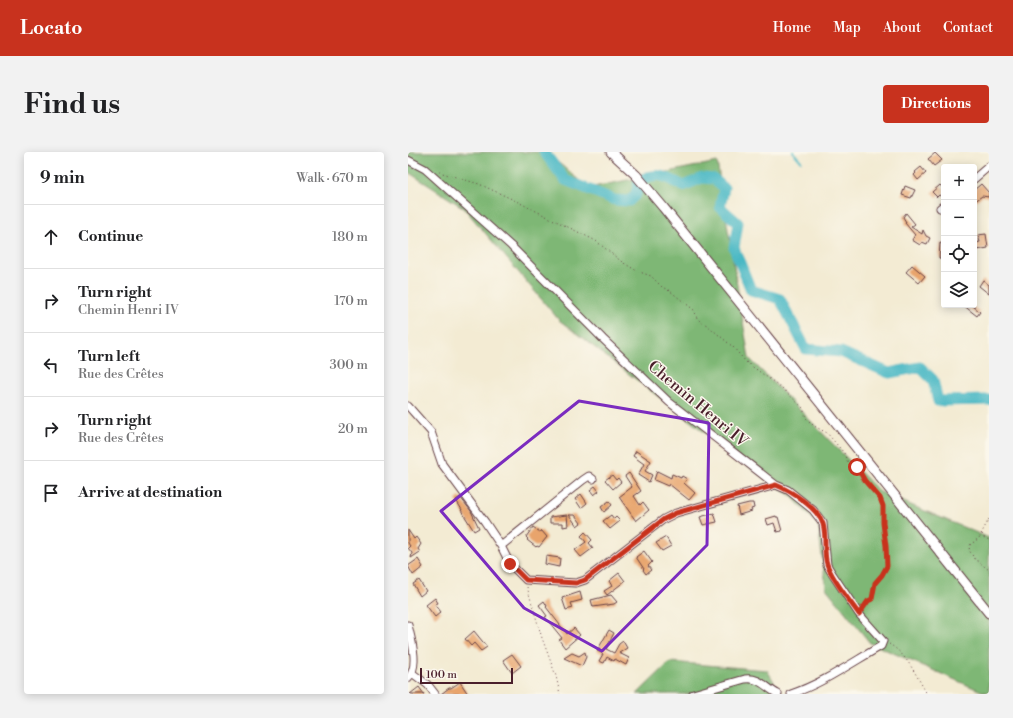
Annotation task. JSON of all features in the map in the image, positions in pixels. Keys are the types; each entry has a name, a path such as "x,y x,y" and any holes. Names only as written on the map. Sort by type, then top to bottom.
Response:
{"main road":[{"path":"611,152 636,175 646,187 845,435 866,458 989,613"},
{"path":"845,435 863,462 989,621"}],"street":[{"name":"Chemin Henri IV","path":"408,160 427,171 511,246 603,339 669,402 776,485 788,490 813,510 823,523 827,565 839,586 859,614 883,641"},
{"path":"977,176 989,166"},
{"path":"408,406 431,432 442,464 485,522 501,546 510,564 526,580 576,583 585,580 664,519 676,513 776,485"},
{"path":"501,546 583,480 589,476 593,479"},
{"path":"408,625 413,644 414,664 410,676 428,685 435,694"},
{"path":"791,694 800,691 840,670 881,646 883,641"},
{"path":"693,694 752,678 778,694"}],"path":[{"path":"427,171 435,171 472,182 512,199 596,241 622,262 637,271 651,276 662,287 670,291 694,310 697,318 701,322 707,325 733,347 746,362 782,388 804,408 806,418 814,426 827,433 844,453 847,461 857,467 865,481 880,498 883,506 887,566 875,583 872,599 868,601 859,614"},
{"path":"989,519 979,538 970,546 969,550 974,558 989,570"},
{"path":"982,533 984,537 989,540"},
{"path":"526,580 536,618 556,676 560,694"},
{"path":"883,641 893,646 907,661 927,694"}],"highlighted area":[{"path":"579,401 709,423 707,545 602,651 524,608 441,511"}],"green space":[{"path":"408,152 546,152 588,188 717,162 749,358 880,492 989,538 989,693 981,691 870,643 826,588 818,525 791,496 769,482 559,320 464,208 408,172"},
{"path":"670,662 767,670 781,694 637,694"}],"building":[{"path":"935,153 942,160 934,166 928,159"},
{"path":"921,167 926,173 918,180 914,175 916,173 915,172"},
{"path":"981,184 989,193 989,197 982,196 977,200 977,187"},
{"path":"940,185 941,186 941,196 939,195 937,197 932,192"},
{"path":"905,186 915,190 911,198 902,195"},
{"path":"906,213 915,224 911,227 922,234 923,230 926,236 930,238 927,244 922,242 920,245 912,240 915,235 905,223 906,222 903,217"},
{"path":"986,234 988,248 977,250 977,243 980,242 978,235"},
{"path":"940,243 941,258 939,258"},
{"path":"912,265 925,276 919,283 906,272"},
{"path":"983,280 989,285 989,294 979,286"},
{"path":"967,308 975,308 980,312 977,316"},
{"path":"636,451 651,461 645,471 652,475 649,482 638,475 644,464 633,456"},
{"path":"657,471 671,478 672,474 681,478 682,476 687,479 684,483 695,493 689,500 669,484 668,486 654,480"},
{"path":"629,473 641,491 634,496 640,505 643,502 649,510 636,521 619,497 632,487 625,476"},
{"path":"612,475 616,480 618,478 621,482 613,489 605,480"},
{"path":"595,486 599,491 594,495 590,490"},
{"path":"581,494 587,503 581,508 575,499"},
{"path":"460,497 471,511 479,528 474,531 456,500"},
{"path":"609,501 612,505 604,512 601,507"},
{"path":"753,503 754,508 751,509 752,511 739,515 737,506"},
{"path":"714,513 717,522 703,525 700,517"},
{"path":"567,515 568,526 563,527 563,523 550,523 550,517"},
{"path":"569,515 575,515 581,523 577,526"},
{"path":"611,515 614,519 616,517 620,521 610,529 603,521"},
{"path":"776,516 778,517 782,531 777,532 774,523 768,525 766,519"},
{"path":"533,527 540,532 541,530 547,537 539,547 536,547 527,540 528,539 526,537"},
{"path":"408,530 414,539 416,537 421,544 418,549 420,552 411,558 412,553 408,548 410,546 408,543"},
{"path":"585,532 592,540 589,543 593,548 581,557 575,550 586,542 581,536"},
{"path":"666,537 671,546 662,551 656,543"},
{"path":"644,551 652,562 648,566 651,570 646,574 636,557"},
{"path":"546,556 560,558 559,567 545,564"},
{"path":"418,559 423,567 413,575 408,566"},
{"path":"619,573 625,581 607,595 604,591 612,586 609,581"},
{"path":"419,580 426,591 420,596 413,584"},
{"path":"580,592 582,600 571,603 573,608 566,610 562,598"},
{"path":"611,595 617,602 614,604 593,607 591,600"},
{"path":"435,598 438,603 435,604 441,612 435,617 426,605"},
{"path":"544,601 547,606 546,607 567,634 574,628 580,635 565,648 559,640 562,638 545,617 547,616 539,605"},
{"path":"609,630 614,633 606,649 614,653 619,644 623,641 627,648 619,653 629,658 626,665 615,659 614,661 607,657 604,663 599,661 603,654 597,651"},
{"path":"474,631 487,647 481,651 474,643 471,646 465,639"},
{"path":"585,652 586,657 582,666 564,658 572,653 579,656"},
{"path":"512,654 521,666 512,673 503,660"},
{"path":"460,682 468,694 441,694 449,688"},
{"path":"419,687 424,694 410,694"}],"waterway":[{"path":"544,152 565,180 615,200 629,201 636,194 639,181 652,176 662,176 683,186 702,178 714,179 724,188 720,207 738,223 734,248 751,290 780,299 806,349 841,352 889,373 920,367 933,380 938,401 989,400"},
{"path":"793,152 801,161"}],"route":[{"path":"510,564 526,580 576,583 595,574 623,550 664,519 676,513 776,485 788,490 813,510 823,523 827,565 859,614 868,601 872,599 875,591 875,583 887,566 883,506 880,498 865,481 857,467"}]}
